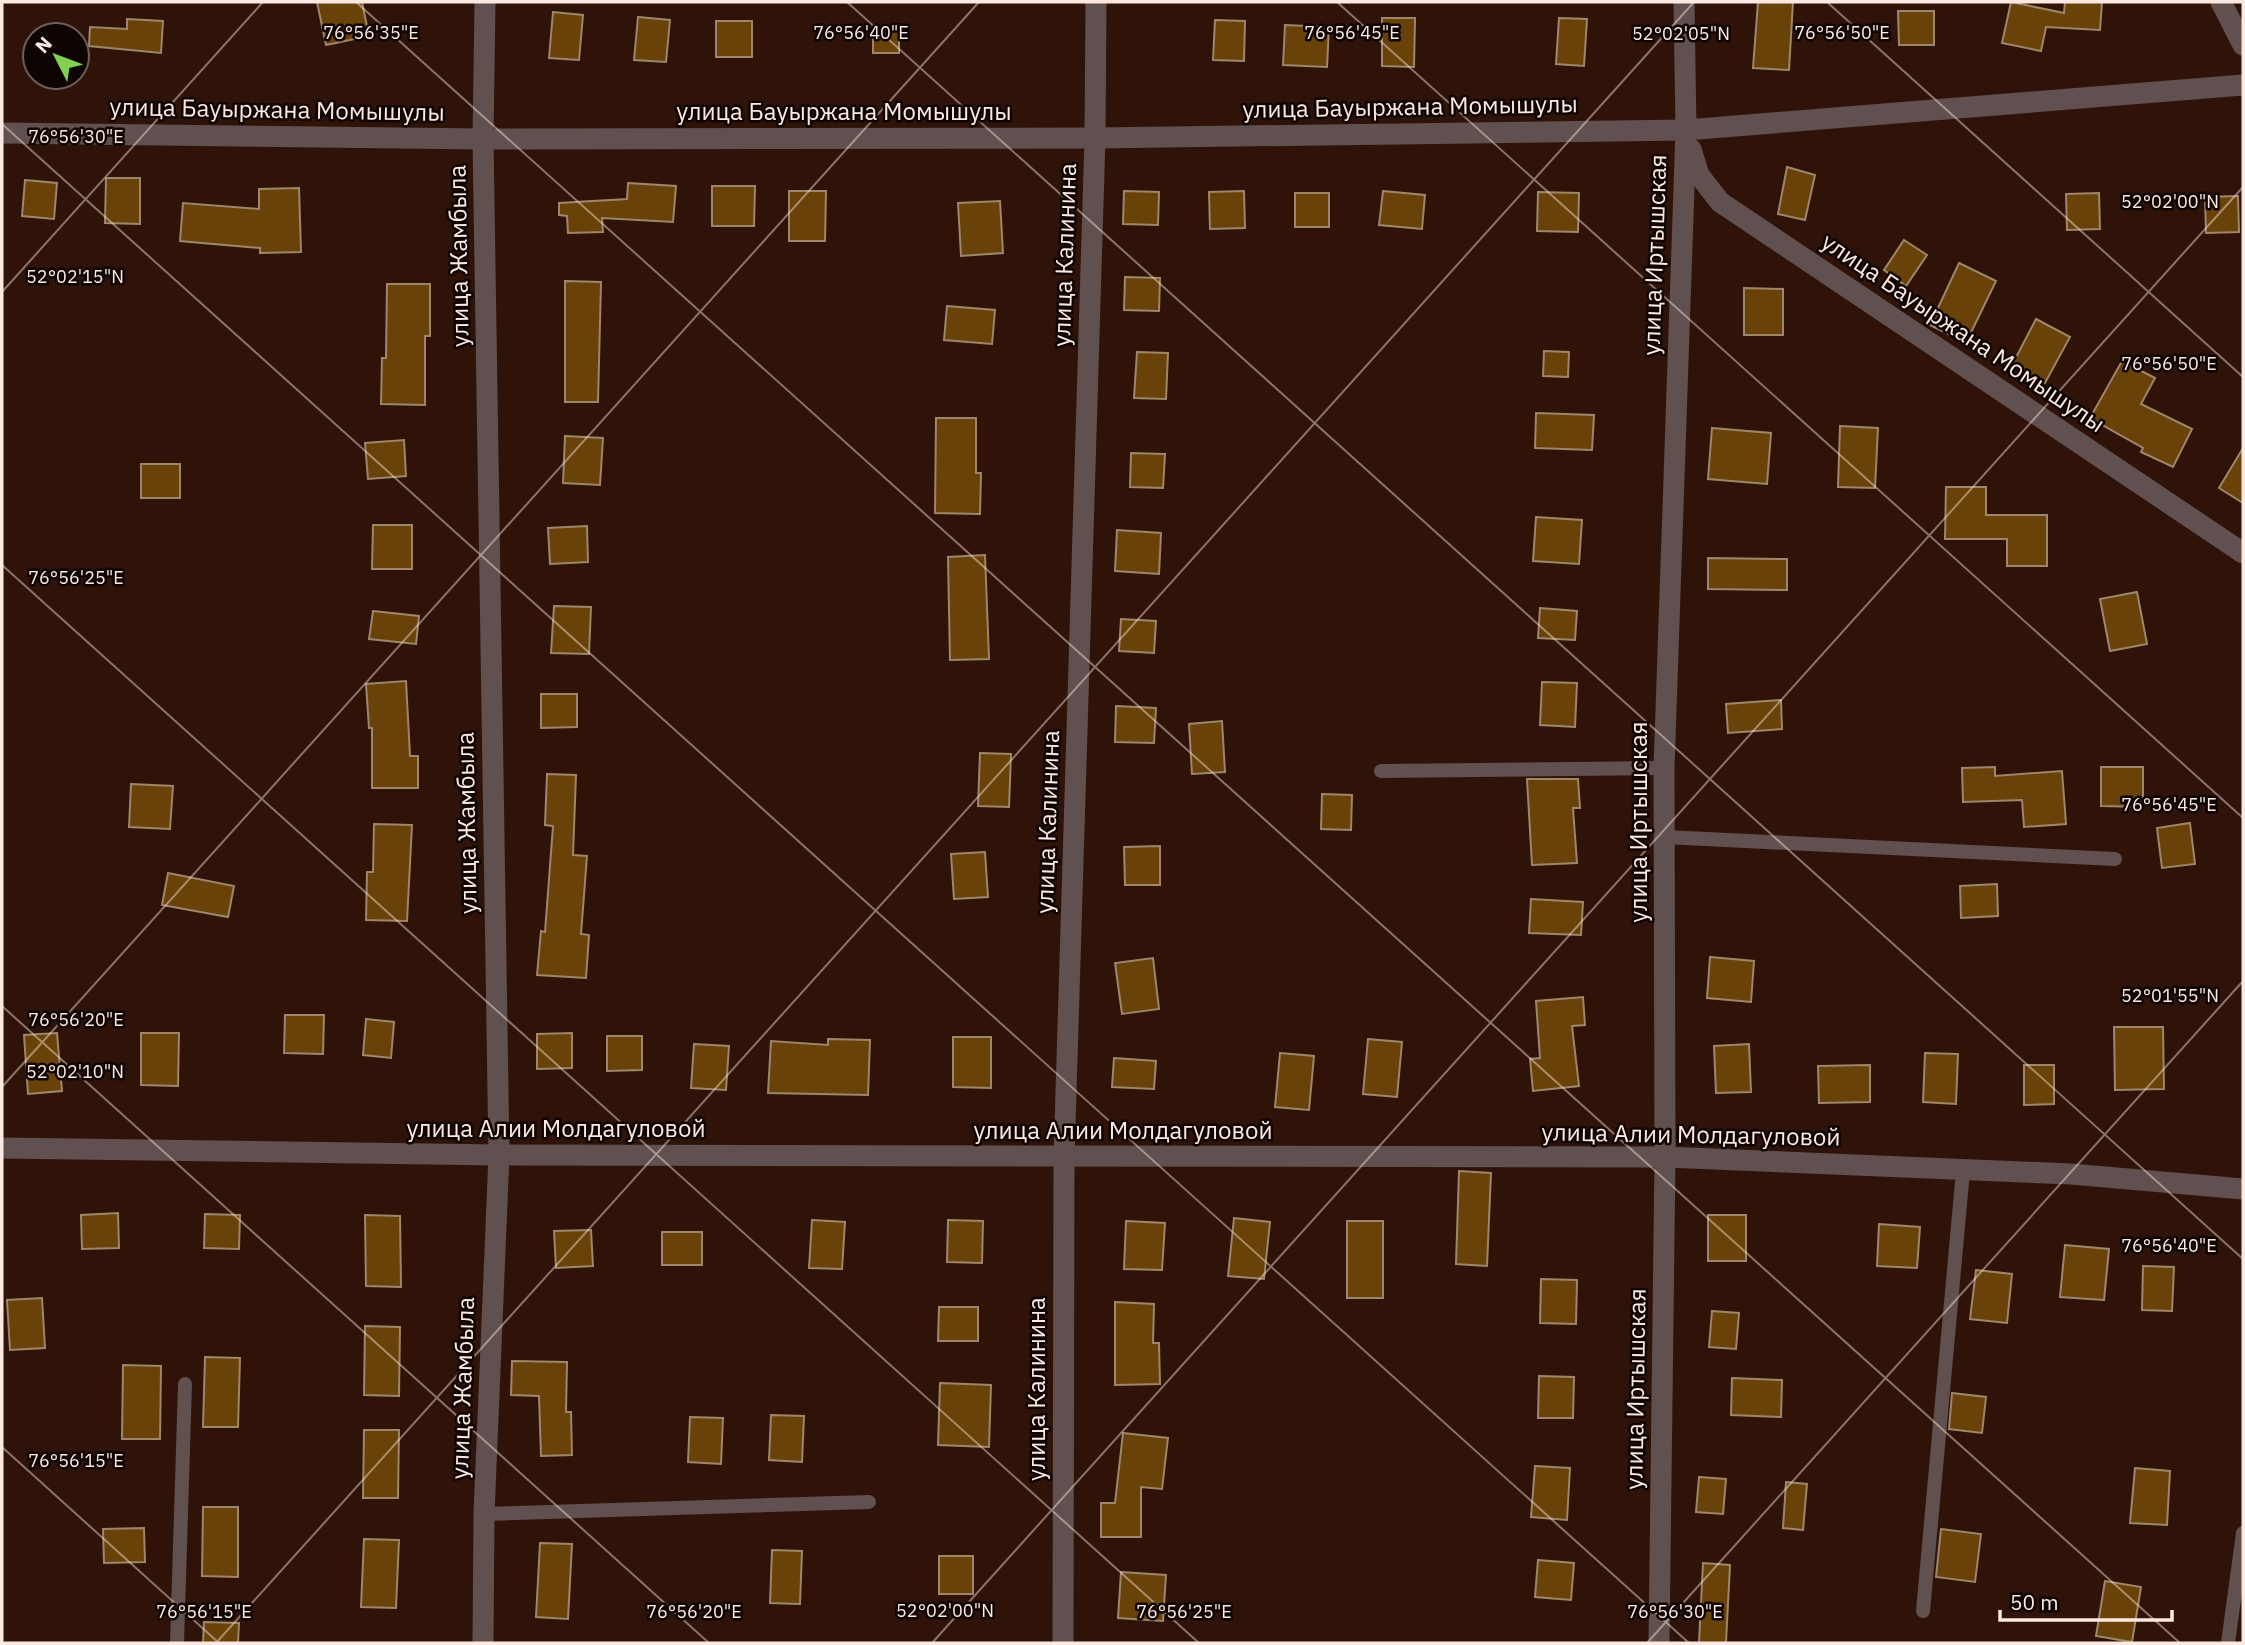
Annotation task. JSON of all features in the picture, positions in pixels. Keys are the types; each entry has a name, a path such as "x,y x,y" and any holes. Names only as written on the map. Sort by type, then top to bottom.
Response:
{"street":[{"name":"улица Жамбыла","path":"483,1643 484,1514 499,1155 483,139 485,2"},
{"name":"улица Калинина","path":"1063,1643 1064,1158 1095,138 1096,2"},
{"name":"улица Иртышская","path":"1659,1643 1665,1157 1664,768 1686,130 1684,2"},
{"path":"2221,2 2243,45"},
{"name":"улица Бауыржана Момышулы","path":"2,133 483,139 1095,138 1686,130 2243,85"},
{"name":"улица Бауыржана Момышулы","path":"1686,130 1699,176 1720,202 2243,553"},
{"name":"улица Алии Молдагуловой","path":"2,1148 499,1155 1665,1157 2071,1174 2243,1189"}],"lane":[{"path":"1381,771 1664,768"},
{"path":"1665,837 2115,859"},
{"path":"1923,1611 1963,1171"},
{"path":"177,1643 185,1384"},
{"path":"484,1514 869,1502"},
{"path":"2228,1643 2243,1533"}],"building":[{"path":"317,2 362,2 369,36 326,45"},
{"path":"1758,2 1793,2 1789,70 1753,68"},
{"path":"2011,2 2064,13 2065,2 2102,2 2100,30 2046,27 2041,51 2002,43"},
{"path":"1898,11 1934,11 1934,45 1899,45"},
{"path":"553,12 583,15 579,60 549,58"},
{"path":"638,17 670,20 666,62 634,60"},
{"path":"1382,18 1415,18 1414,67 1382,66"},
{"path":"1559,18 1587,19 1584,66 1556,64"},
{"path":"127,19 163,21 161,53 91,46 91,27 127,29"},
{"path":"1215,20 1245,21 1244,61 1213,60"},
{"path":"716,21 752,21 752,57 716,57"},
{"path":"1285,25 1329,27 1327,67 1283,65"},
{"path":"873,27 899,27 899,53 873,53"},
{"path":"1787,167 1815,175 1805,220 1778,214"},
{"path":"106,178 140,178 140,224 105,223"},
{"path":"25,180 57,183 54,219 22,216"},
{"path":"628,183 676,186 673,222 602,218 603,232 568,233 567,216 559,215 559,203 627,199"},
{"path":"712,186 755,186 754,226 712,226"},
{"path":"299,188 301,252 260,253 260,248 180,241 183,203 259,209 259,189"},
{"path":"789,191 826,191 825,241 789,241"},
{"path":"1124,191 1159,192 1158,225 1123,224"},
{"path":"1244,191 1245,228 1210,229 1209,192"},
{"path":"1383,191 1425,195 1422,229 1379,225"},
{"path":"1538,192 1579,193 1578,232 1537,231"},
{"path":"1295,193 1329,193 1329,227 1295,227"},
{"path":"2099,193 2100,229 2067,230 2066,194"},
{"path":"2238,196 2239,232 2206,233 2205,197"},
{"path":"1000,201 1003,253 961,256 958,203"},
{"path":"1904,240 1927,255 1906,286 1884,270"},
{"path":"1959,263 1996,281 1966,343 1930,325"},
{"path":"1125,277 1160,278 1159,311 1124,310"},
{"path":"565,281 601,282 598,402 565,402"},
{"path":"387,284 430,284 430,336 425,336 425,405 381,404 382,358 386,358"},
{"path":"1744,288 1783,289 1783,335 1744,335"},
{"path":"947,306 995,310 992,344 944,340"},
{"path":"2036,319 2070,337 2045,383 2012,365"},
{"path":"1544,351 1569,352 1568,377 1543,376"},
{"path":"1137,352 1168,353 1166,399 1134,398"},
{"path":"2122,361 2155,378 2141,404 2192,429 2173,467 2141,452 2143,448 2090,418"},
{"path":"1536,413 1594,415 1592,450 1535,448"},
{"path":"936,418 976,418 976,473 981,473 980,514 935,513"},
{"path":"1840,426 1878,428 1875,488 1838,487"},
{"path":"1712,428 1771,433 1767,484 1708,479"},
{"path":"565,436 603,438 600,485 563,483"},
{"path":"404,440 406,476 368,479 365,443"},
{"path":"2243,448 2243,503 2219,488"},
{"path":"1131,453 1165,454 1163,488 1130,487"},
{"path":"141,464 180,464 180,498 141,498"},
{"path":"1946,487 1986,487 1986,515 2047,515 2047,566 2007,566 2007,539 1945,539"},
{"path":"1536,517 1582,520 1579,564 1533,561"},
{"path":"373,525 412,525 412,569 372,569"},
{"path":"587,526 588,562 550,564 548,528"},
{"path":"1117,530 1161,533 1159,574 1115,571"},
{"path":"985,555 989,659 950,660 948,557"},
{"path":"1708,558 1787,559 1787,590 1708,589"},
{"path":"2137,592 2147,644 2110,651 2100,599"},
{"path":"554,606 591,607 589,654 551,653"},
{"path":"1540,608 1577,611 1575,640 1538,638"},
{"path":"373,611 419,616 416,644 369,639"},
{"path":"1121,619 1156,621 1154,653 1119,651"},
{"path":"406,681 410,756 418,756 418,788 372,788 372,728 369,728 366,684"},
{"path":"1542,682 1577,683 1575,727 1540,725"},
{"path":"541,694 577,694 577,727 541,728"},
{"path":"1781,700 1782,729 1728,733 1726,704"},
{"path":"1116,706 1156,708 1154,743 1115,742"},
{"path":"1222,721 1225,772 1192,774 1189,724"},
{"path":"980,753 1011,754 1009,807 978,806"},
{"path":"1995,767 1995,776 2062,771 2066,824 2024,827 2022,800 1963,802 1962,768"},
{"path":"2101,767 2143,767 2143,807 2101,806"},
{"path":"547,774 576,775 573,855 587,856 581,934 589,935 586,978 537,975 541,931 545,932 553,826 545,825"},
{"path":"1527,779 1578,779 1580,808 1573,808 1577,863 1532,865"},
{"path":"131,784 173,786 170,829 129,827"},
{"path":"1322,794 1352,795 1351,830 1321,829"},
{"path":"2190,823 2195,864 2162,868 2157,828"},
{"path":"374,824 412,825 407,921 366,920 367,872 373,872"},
{"path":"1160,846 1160,885 1125,885 1124,847"},
{"path":"985,852 988,897 954,899 951,854"},
{"path":"168,873 234,886 228,917 162,905"},
{"path":"1997,884 1998,916 1961,918 1960,886"},
{"path":"1531,899 1583,902 1581,935 1529,933"},
{"path":"1710,957 1754,961 1751,1002 1707,998"},
{"path":"1153,958 1159,1009 1122,1014 1115,963"},
{"path":"1583,997 1585,1025 1572,1026 1579,1086 1533,1091 1530,1059 1540,1058 1536,1001"},
{"path":"285,1015 324,1015 323,1054 284,1053"},
{"path":"366,1019 394,1022 391,1058 363,1055"},
{"path":"2114,1027 2163,1027 2164,1089 2115,1090"},
{"path":"57,1033 62,1091 28,1094 24,1035"},
{"path":"141,1033 179,1033 178,1086 141,1085"},
{"path":"572,1033 572,1068 537,1069 537,1034"},
{"path":"607,1036 642,1036 642,1070 607,1071"},
{"path":"953,1037 991,1037 991,1088 953,1087"},
{"path":"828,1039 870,1040 868,1095 768,1093 771,1041 828,1045"},
{"path":"1368,1039 1402,1042 1397,1097 1363,1094"},
{"path":"694,1044 729,1046 726,1090 691,1088"},
{"path":"1749,1044 1751,1092 1716,1093 1714,1046"},
{"path":"1280,1053 1314,1056 1309,1110 1275,1107"},
{"path":"1925,1053 1958,1054 1956,1104 1923,1102"},
{"path":"1114,1058 1156,1061 1154,1089 1112,1087"},
{"path":"1870,1065 1870,1102 1819,1103 1818,1066"},
{"path":"2024,1065 2054,1065 2054,1104 2024,1105"},
{"path":"1459,1171 1491,1173 1487,1266 1456,1264"},
{"path":"118,1213 119,1248 82,1249 81,1215"},
{"path":"205,1214 240,1215 239,1249 204,1248"},
{"path":"365,1215 400,1216 401,1287 366,1286"},
{"path":"1708,1215 1746,1215 1746,1261 1708,1261"},
{"path":"1234,1218 1270,1222 1264,1279 1228,1276"},
{"path":"812,1220 845,1222 842,1269 809,1268"},
{"path":"948,1220 983,1221 982,1263 947,1262"},
{"path":"1126,1221 1165,1223 1162,1270 1124,1269"},
{"path":"1347,1221 1383,1221 1383,1298 1347,1298"},
{"path":"1879,1224 1920,1227 1917,1268 1877,1266"},
{"path":"591,1230 593,1266 556,1268 554,1231"},
{"path":"662,1232 702,1232 702,1265 662,1265"},
{"path":"2065,1245 2109,1249 2104,1300 2060,1297"},
{"path":"2143,1266 2174,1267 2172,1311 2142,1310"},
{"path":"1976,1270 2012,1274 2007,1323 1970,1319"},
{"path":"1541,1279 1577,1280 1576,1324 1540,1323"},
{"path":"42,1298 45,1348 10,1350 7,1300"},
{"path":"1115,1302 1154,1304 1153,1343 1159,1343 1160,1384 1115,1385"},
{"path":"939,1307 978,1307 978,1341 938,1341"},
{"path":"1712,1311 1739,1313 1736,1349 1709,1347"},
{"path":"365,1326 400,1327 399,1396 364,1395"},
{"path":"205,1357 240,1358 238,1427 203,1427"},
{"path":"512,1361 567,1362 566,1412 571,1412 572,1455 541,1456 539,1396 511,1395"},
{"path":"123,1365 161,1366 160,1439 122,1439"},
{"path":"1539,1376 1574,1377 1573,1418 1538,1418"},
{"path":"1732,1378 1782,1380 1781,1417 1731,1415"},
{"path":"940,1383 991,1385 989,1447 938,1445"},
{"path":"1952,1393 1986,1397 1982,1433 1949,1429"},
{"path":"771,1415 804,1416 802,1462 769,1460"},
{"path":"690,1417 723,1418 721,1464 688,1462"},
{"path":"364,1430 399,1430 398,1498 363,1498"},
{"path":"1123,1433 1168,1438 1162,1489 1141,1487 1141,1537 1101,1537 1101,1503 1115,1503"},
{"path":"1535,1466 1570,1468 1567,1520 1531,1517"},
{"path":"2135,1468 2170,1471 2167,1525 2130,1523"},
{"path":"1699,1477 1726,1479 1723,1514 1696,1512"},
{"path":"1786,1482 1807,1484 1803,1530 1783,1528"},
{"path":"203,1507 238,1507 238,1577 202,1576"},
{"path":"144,1528 145,1562 104,1563 103,1529"},
{"path":"1941,1529 1981,1534 1975,1582 1936,1577"},
{"path":"364,1539 399,1540 396,1608 361,1607"},
{"path":"540,1543 572,1544 568,1619 536,1617"},
{"path":"772,1550 802,1551 800,1604 770,1603"},
{"path":"939,1556 973,1556 973,1594 939,1594"},
{"path":"1538,1560 1574,1563 1571,1600 1535,1597"},
{"path":"1703,1563 1730,1565 1726,1643 1699,1643"},
{"path":"1121,1572 1166,1575 1163,1621 1118,1618"},
{"path":"2105,1581 2141,1587 2132,1642 2096,1636"},
{"path":"204,1622 239,1623 238,1643 203,1643"}]}
